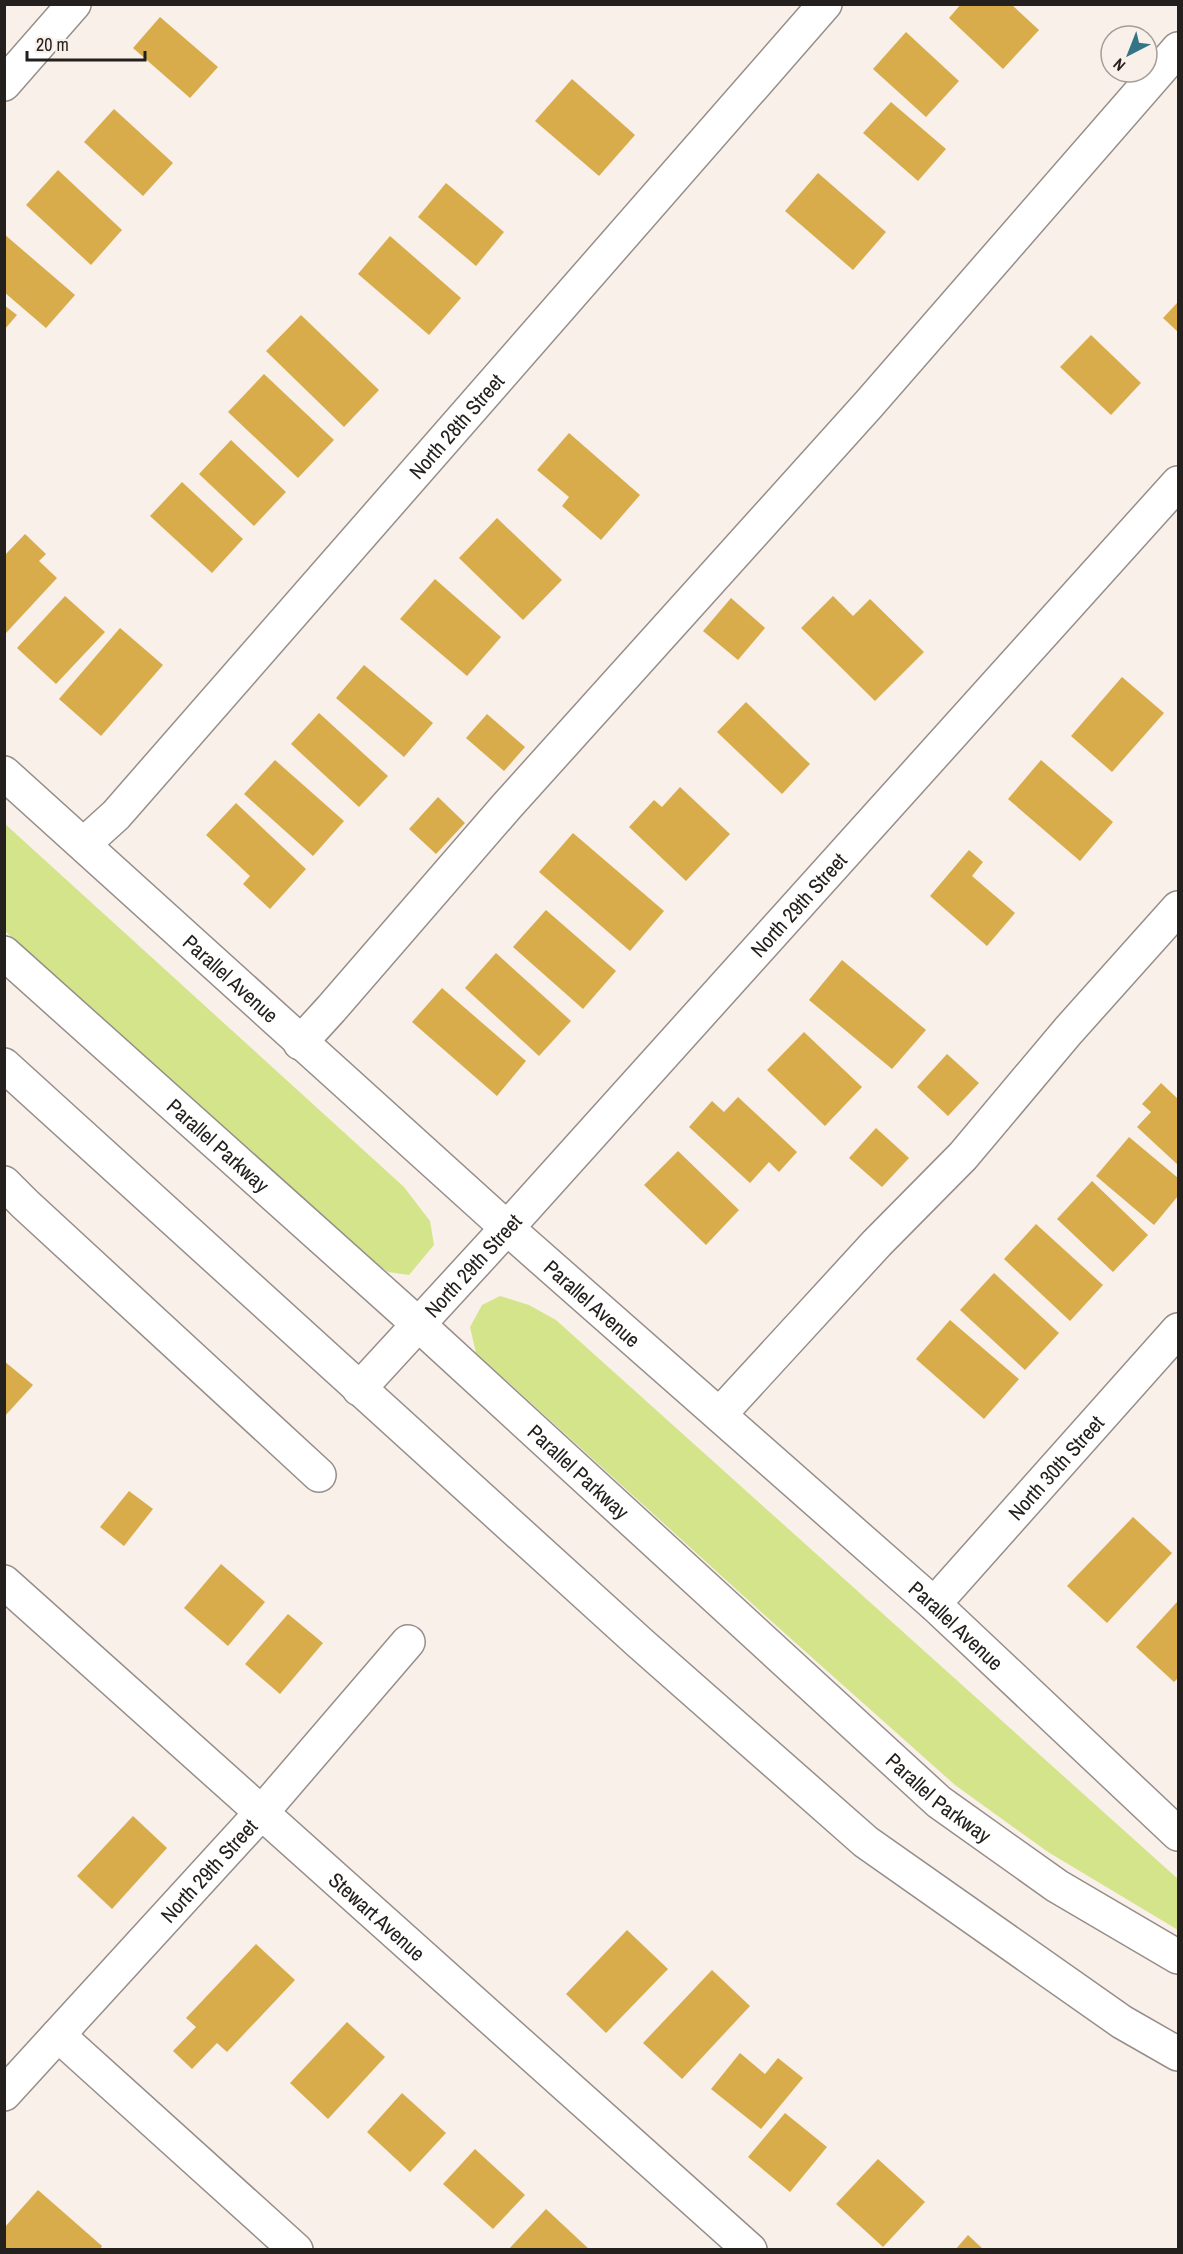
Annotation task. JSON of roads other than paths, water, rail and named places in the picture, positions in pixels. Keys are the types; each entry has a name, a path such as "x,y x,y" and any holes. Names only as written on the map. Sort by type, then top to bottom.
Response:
{"street":[{"path":"4,84 75,4"},
{"name":"North 28th Street","path":"84,844 116,815 825,4"},
{"path":"300,1043 506,807 869,404 1179,49"},
{"name":"North 29th Street","path":"359,1389 1179,483"},
{"name":"Parallel Avenue","path":"4,773 507,1228 934,1604 1179,1834"},
{"path":"720,1414 869,1252 963,1156 1068,1031 1179,908"},
{"name":"Parallel Parkway","path":"4,953 418,1324 939,1802 1057,1886 1179,1957"},
{"path":"4,1065 640,1643 866,1842 1122,2022 1179,2054"},
{"path":"4,1183 319,1475"},
{"name":"North 30th Street","path":"934,1604 1179,1330"},
{"name":"Stewart Avenue","path":"4,1582 750,2250"},
{"name":"North 29th Street","path":"4,2094 262,1812 408,1642"},
{"path":"58,2036 296,2250"}]}
